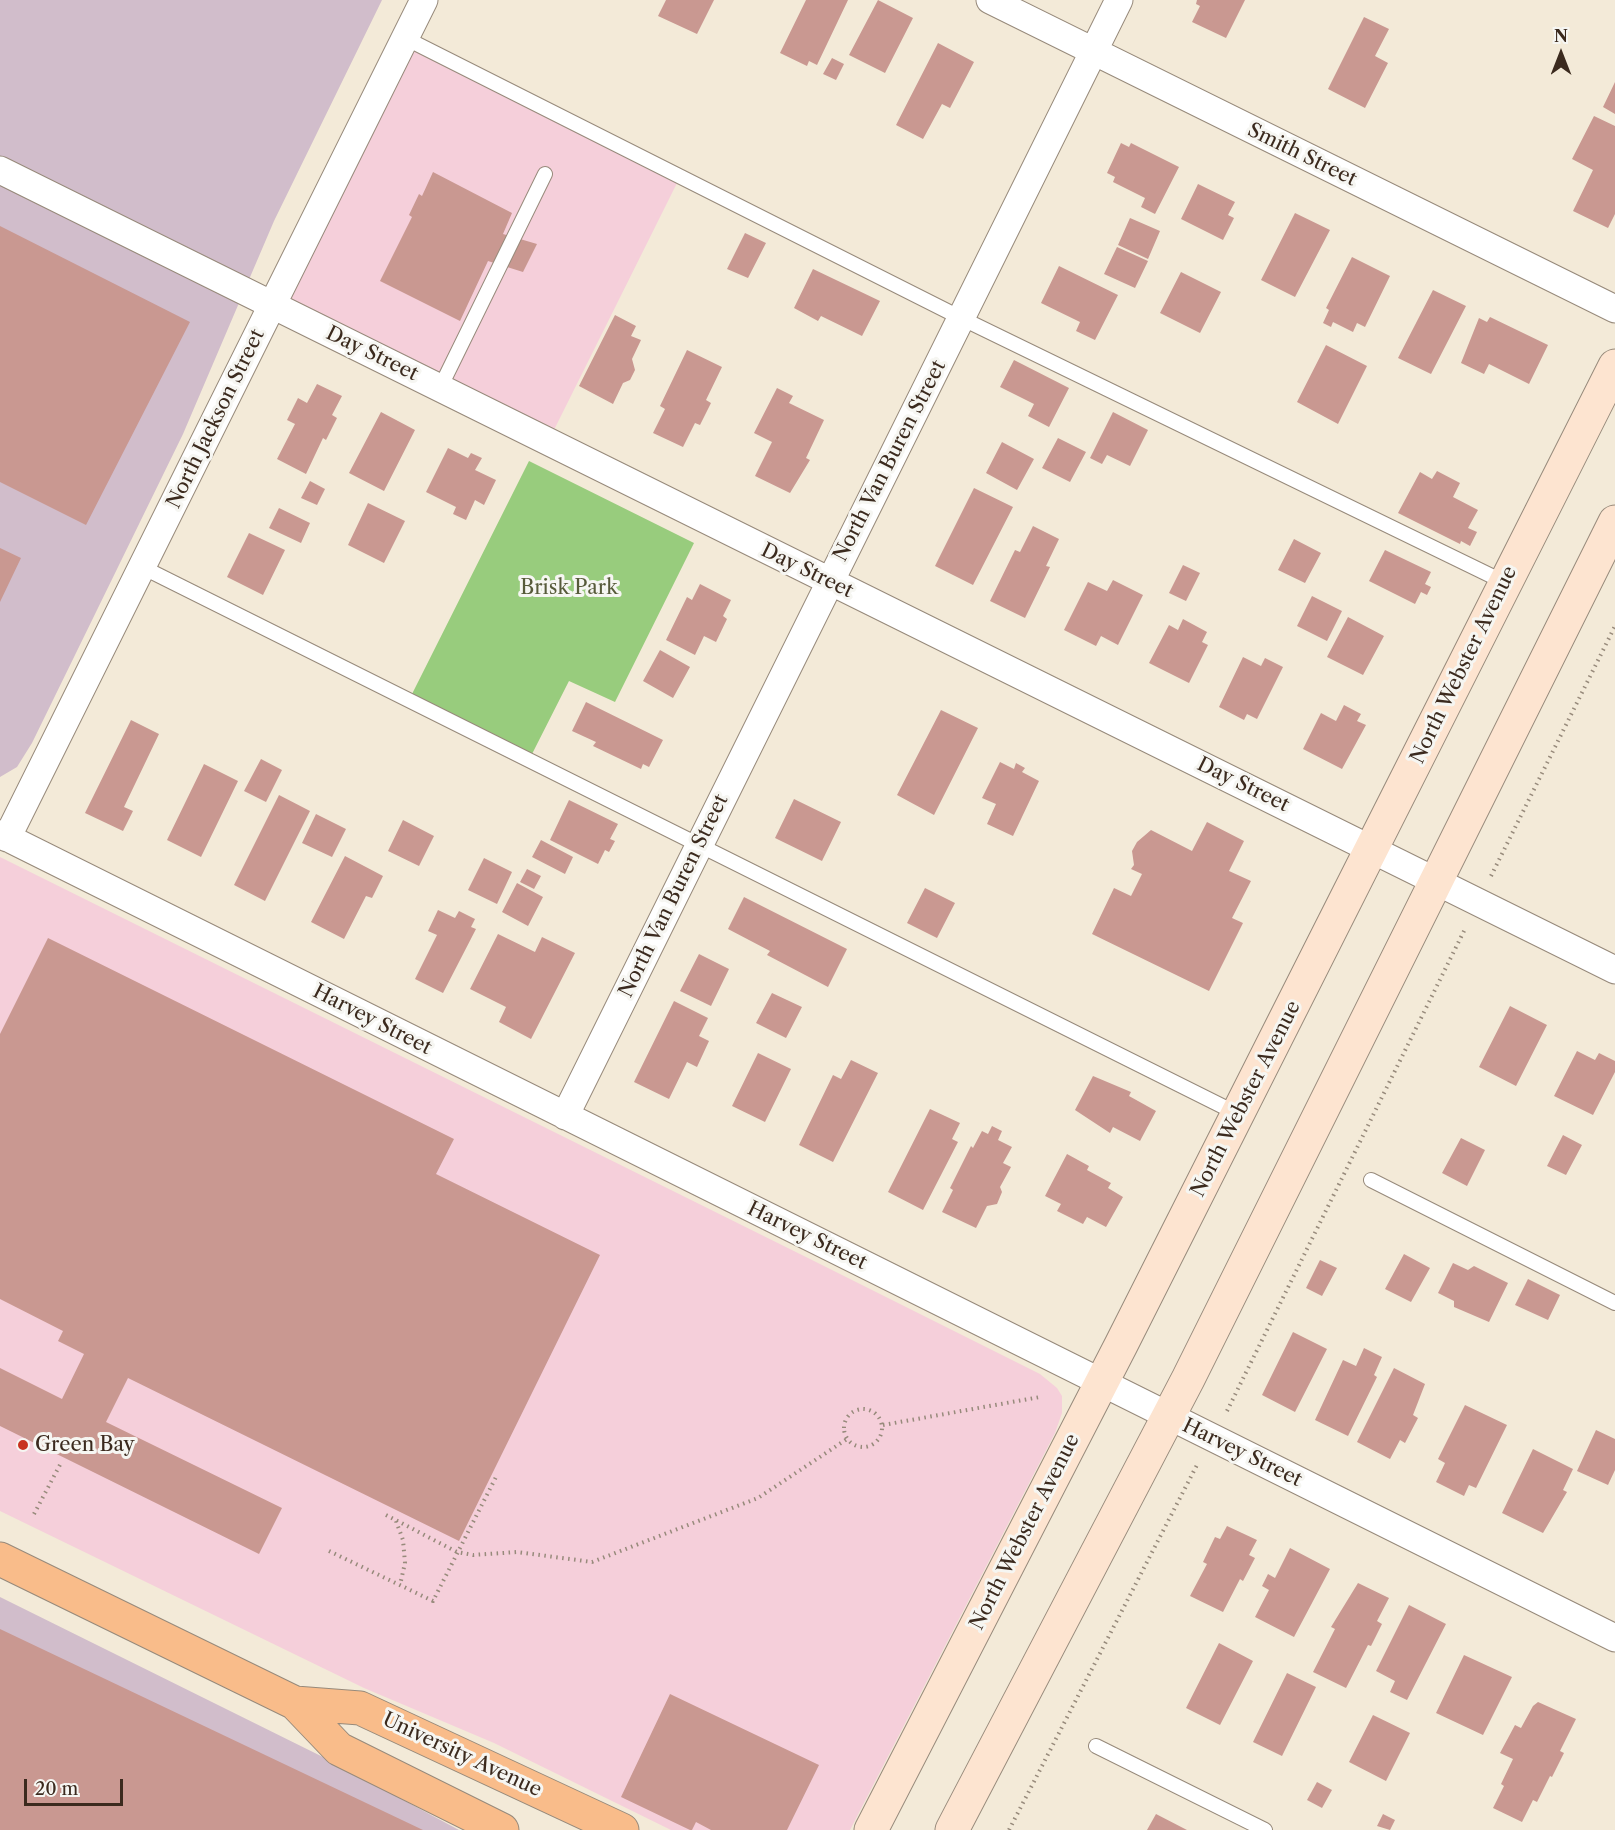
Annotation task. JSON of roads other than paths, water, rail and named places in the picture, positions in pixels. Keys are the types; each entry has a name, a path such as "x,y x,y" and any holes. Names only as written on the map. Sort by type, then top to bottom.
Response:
{"main road":[{"name":"North Webster Avenue","path":"871,1830 1373,849 1504,582 1615,366"},
{"path":"952,1830 1169,1416 1615,522"},
{"name":"University Avenue","path":"0,1559 295,1703 339,1749 502,1830"},
{"name":"University Avenue","path":"295,1703 360,1708 622,1830"}],"street":[{"name":"North Jackson Street","path":"4,836 142,567 424,0"},
{"name":"Smith Street","path":"990,0 1615,309"},
{"name":"North Van Buren Street","path":"566,1116 1119,0"},
{"name":"Day Street","path":"0,170 1615,970"},
{"name":"Harvey Street","path":"4,836 1615,1638"}],"lane":[{"path":"405,38 961,318 1504,582"},
{"path":"440,388 545,174"},
{"path":"142,567 1238,1114"},
{"path":"1371,1180 1615,1303"},
{"path":"1096,1746 1265,1830"}],"place":[{"name":"Green Bay","path":"23,1445"}],"park label":[{"name":"Brisk Park","path":"569,588"}]}
